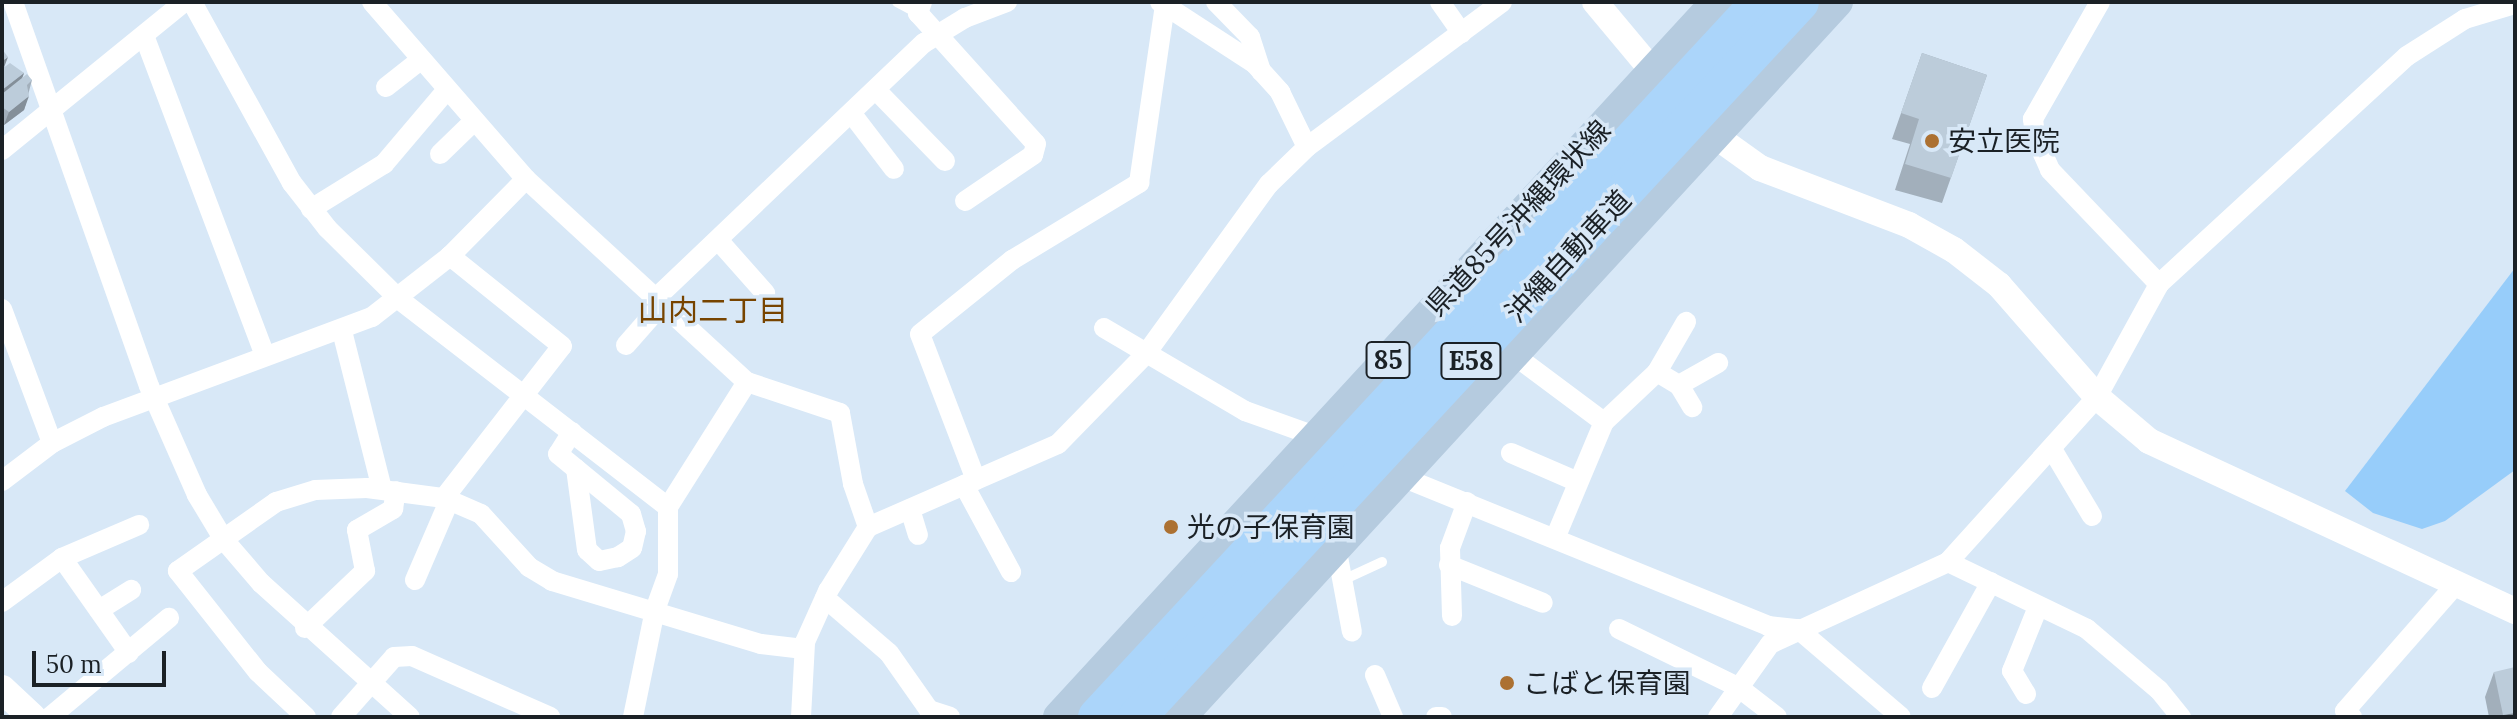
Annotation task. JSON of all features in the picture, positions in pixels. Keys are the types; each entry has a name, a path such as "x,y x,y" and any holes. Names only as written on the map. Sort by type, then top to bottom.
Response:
{"highway":[{"name":"沖縄自動車道","path":"1097,717 1760,2"},
{"name":"沖縄自動車道","path":"1137,717 1800,2"}],"main road":[{"name":"県道85号沖縄環状線","path":"1059,717 1328,441 1717,2"},
{"path":"1180,717 1837,2"}],"street":[{"path":"13,2 175,453 224,540 305,628 410,717"},
{"path":"2,150 145,38 184,2"},
{"path":"192,2 311,209 400,300 668,507"},
{"path":"372,2 419,61 526,179 747,382 840,413 853,484 868,527"},
{"path":"626,345 659,301 718,240 936,34 1007,2"},
{"path":"1216,2 1250,37 1261,71"},
{"path":"1440,2 1462,33"},
{"path":"801,717 804,649 825,598 868,527 1058,444 1145,355 1234,228 1307,147 1502,2"},
{"path":"1595,2 1711,139 1803,189 1909,225 1954,250 2019,304 2097,397 2149,441 2515,611"},
{"path":"2100,2 2033,119 2035,136 2050,170 2159,284"},
{"path":"1011,572 970,483 920,334 1012,260 1139,183 1163,3 1261,71 1280,92 1307,147"},
{"path":"1718,717 1770,644 1948,562 2097,397 2159,284 2407,56 2465,19 2515,4"},
{"path":"920,7 936,34 1036,144 1033,155 965,201"},
{"path":"145,38 265,355"},
{"path":"386,87 419,61"},
{"path":"876,90 945,161"},
{"path":"311,209 384,164 446,91"},
{"path":"852,114 894,169"},
{"path":"440,154 474,121"},
{"path":"2,481 52,443 153,398 265,355 342,331 400,300 450,256 526,179"},
{"path":"718,240 765,293"},
{"path":"415,580 446,499 562,346 450,256"},
{"path":"2,309 52,443"},
{"path":"1556,536 1604,422 1657,372 1686,322"},
{"path":"1104,328 1145,355 1245,411 1328,441 1399,476 1556,536 1768,626 1798,629 1901,717"},
{"path":"305,628 365,571 357,530 393,509 342,331"},
{"path":"1514,355 1604,422"},
{"path":"1679,385 1718,363"},
{"path":"1657,372 1679,385 1692,407"},
{"path":"633,717 655,610 668,574 668,507 747,382"},
{"path":"572,432 558,454 576,469"},
{"path":"2052,449 2092,516"},
{"path":"1511,453 1578,482"},
{"path":"306,717 258,672 178,571 297,494 338,487 389,490 446,499 481,514 529,567 552,581 761,644 804,649"},
{"path":"1452,616 1449,565 1467,502"},
{"path":"910,509 918,535"},
{"path":"2,602 62,558 139,525"},
{"path":"1336,546 1352,632"},
{"path":"62,558 129,653"},
{"path":"1948,562 2087,629 2159,690 2181,717"},
{"path":"1449,565 1543,603"},
{"path":"1932,688 1991,582"},
{"path":"2346,715 2456,584"},
{"path":"99,610 131,590"},
{"path":"825,598 889,653 926,713 950,717"},
{"path":"2026,694 2012,671 2038,607"},
{"path":"50,717 169,618"},
{"path":"1619,629 1738,687 1777,717"},
{"path":"341,717 394,657 412,656 550,717"},
{"path":"1375,675 1393,717"}],"lane":[{"path":"897,2 920,7"},
{"path":"1343,580 1382,562"}],"shaded area":[{"path":"2515,268 2515,470 2445,521 2422,529 2373,513 2345,491"}],"building":[{"name":"安立医院","path":"1922,53 1987,75 1951,178 1905,164 1919,119 1901,113"},
{"path":"10,63 24,73 2,90 2,69"},
{"path":"27,74 32,80 27,85 29,96 9,112 2,107 2,94"},
{"path":"2515,667 2515,713 2503,715 2494,672"}],"place":[{"name":"安立医院","path":"1932,141"},
{"name":"光の子保育園","path":"1171,527"},
{"name":"こばと保育園","path":"1507,683"}],"district":[{"name":"山内二丁目","path":"713,310"}]}
